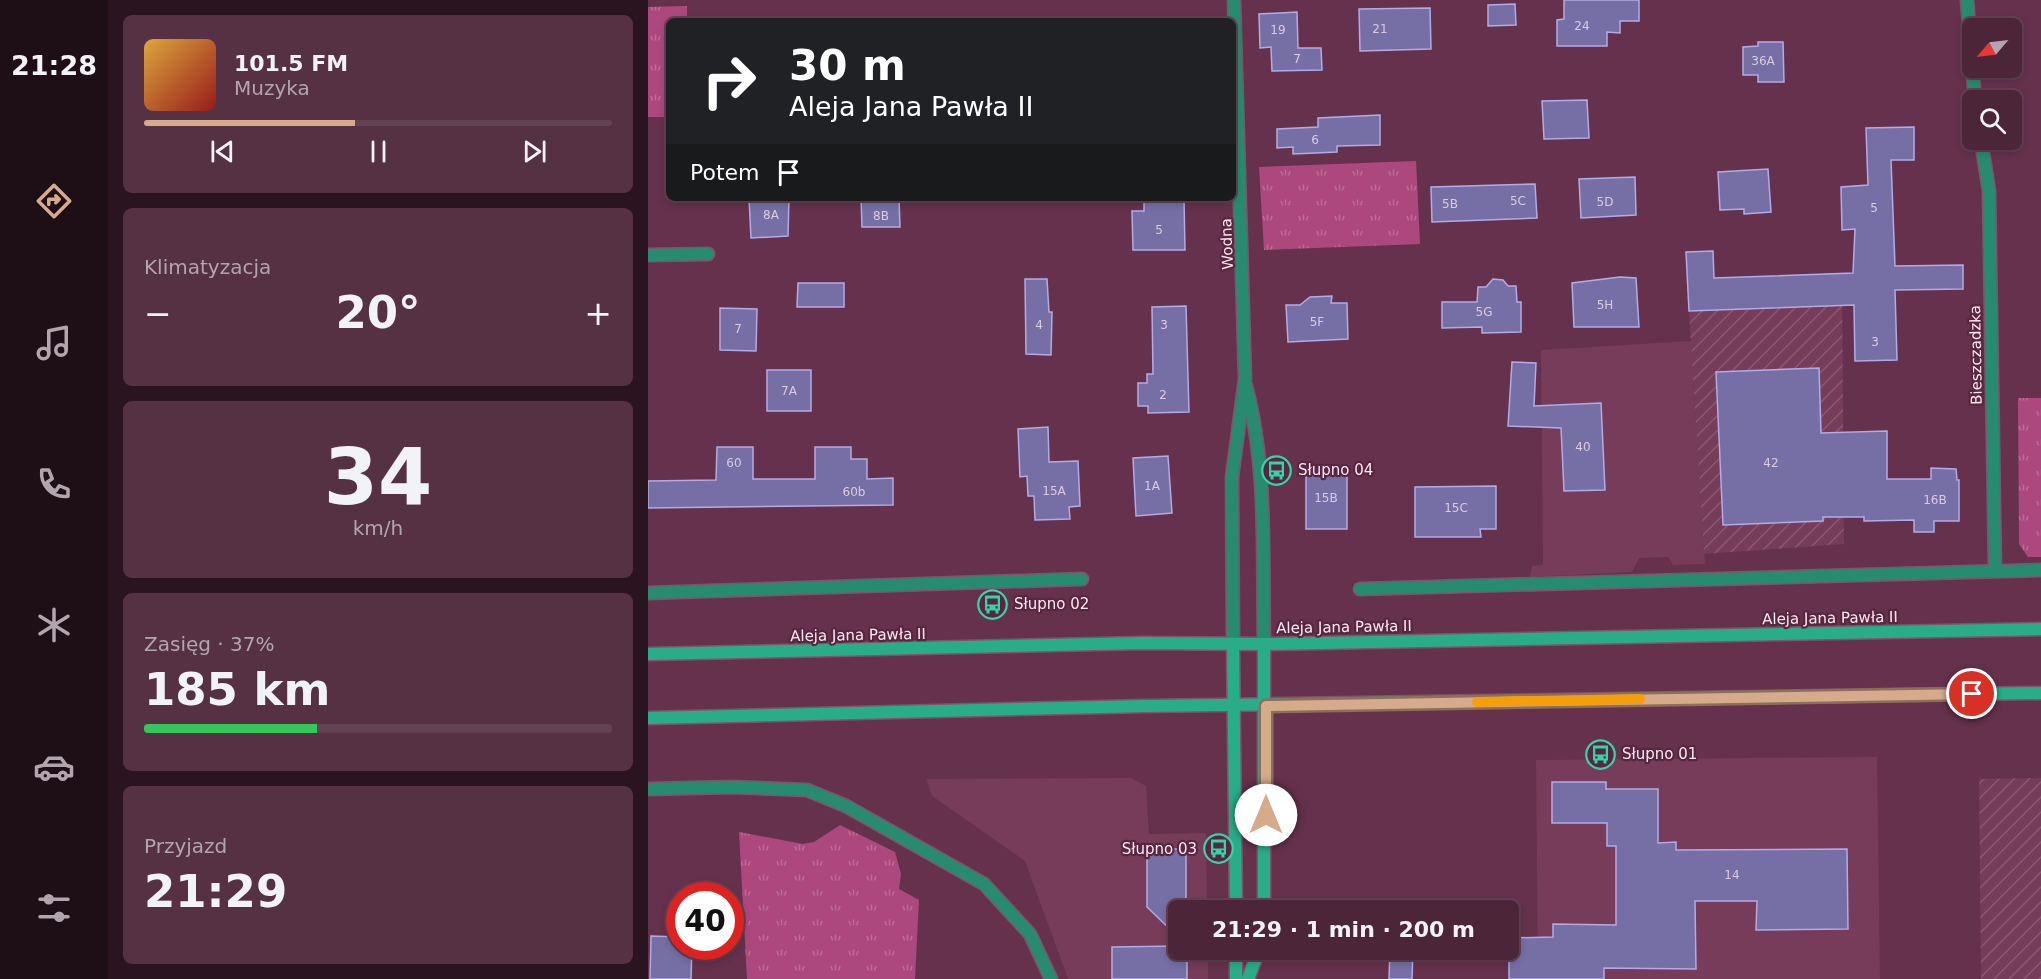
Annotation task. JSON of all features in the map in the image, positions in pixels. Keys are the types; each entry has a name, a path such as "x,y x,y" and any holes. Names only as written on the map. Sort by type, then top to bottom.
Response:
{"main road":[{"name":"Aleja Jana Pawła II","path":"648,654 1143,643 1264,644 2041,629"},
{"path":"1233,644 1236,900"},
{"path":"1264,644 1266,706 1264,900"},
{"path":"648,718 1145,706 2041,693"},
{"path":"1236,960 1236,979"},
{"path":"1248,979 1255,960"}],"street":[{"name":"Wodna","path":"1234,0 1235,18"},
{"path":"1967,0 1974,90"},
{"name":"Wodna","path":"1233,644 1232,477 1245,379 1236,69"},
{"name":"Bieszczadzka","path":"1983,150 1989,191 1995,570"},
{"path":"648,255 708,254"},
{"name":"Wodna","path":"1245,379 1256,422 1262,471 1264,644"},
{"path":"1360,589 2041,570"},
{"path":"648,593 1082,579"},
{"path":"648,789 732,787 807,790 846,806 984,884 1030,934 1051,979"}],"shaded area":[{"path":"1842,274 1844,544 1704,554 1687,279"},
{"path":"1691,341 1705,564 1673,565 1669,557 1639,558 1632,572 1530,577 1532,566 1543,565 1541,350"},
{"path":"1877,757 1880,979 1538,979 1536,760"},
{"path":"1131,778 1146,786 1149,834 1206,833 1207,900 1168,900 1168,960 1208,960 1208,979 1068,979 1025,861 932,796 926,779"},
{"path":"2041,778 2041,979 1981,979 1979,779"}],"green space":[{"path":"687,6 687,18 666,18 666,117 648,117 648,7"},
{"path":"1416,161 1420,244 1264,250 1259,167"},
{"path":"2018,398 2041,398 2041,557 2028,557 2019,544"},
{"path":"840,825 895,852 901,874 899,889 919,900 915,979 747,979 744,882 742,882 739,832 803,844 814,842"}],"building":[{"path":"1564,0 1639,0 1639,21 1620,21 1620,33 1607,32 1607,46 1557,46 1557,20 1564,19"},
{"path":"1515,4 1516,25 1488,26 1488,5"},
{"path":"1430,8 1431,49 1360,51 1359,9"},
{"path":"1297,12 1298,48 1321,48 1322,70 1272,71 1271,47 1260,48 1259,14"},
{"path":"1758,42 1783,42 1784,82 1758,82 1758,75 1743,75 1743,47 1758,46"},
{"path":"1587,100 1589,138 1544,139 1542,101"},
{"path":"1380,115 1380,145 1337,146 1337,152 1293,154 1293,147 1277,148 1277,129 1318,127 1318,118"},
{"path":"1914,127 1914,160 1891,160 1895,266 1963,265 1963,289 1895,290 1897,360 1855,361 1854,305 1689,311 1686,252 1713,251 1714,278 1853,273 1855,229 1842,230 1841,187 1868,185 1866,128"},
{"path":"1768,169 1771,212 1744,214 1744,209 1720,210 1718,172"},
{"path":"1635,177 1636,215 1581,218 1579,179"},
{"path":"1535,184 1537,218 1432,222 1431,187"},
{"path":"749,201 789,201 788,236 751,238"},
{"path":"861,201 899,201 900,227 862,227"},
{"path":"1144,201 1184,201 1185,250 1133,250 1132,211 1144,211"},
{"path":"1620,277 1636,278 1639,327 1574,327 1572,283"},
{"path":"1025,279 1047,279 1049,312 1052,312 1051,355 1026,354"},
{"path":"1493,279 1503,280 1508,286 1516,286 1517,302 1521,302 1521,332 1482,333 1482,327 1442,328 1442,302 1477,302 1478,287 1486,287"},
{"path":"798,283 844,283 844,307 797,307"},
{"path":"1332,296 1331,303 1347,303 1348,339 1288,342 1286,305 1300,305 1310,297"},
{"path":"1186,306 1189,412 1148,413 1148,406 1138,406 1138,383 1147,383 1147,374 1153,374 1152,307"},
{"path":"720,308 757,309 756,351 720,350"},
{"path":"1512,362 1536,363 1534,406 1601,403 1605,490 1564,491 1561,428 1508,426"},
{"path":"1819,368 1821,433 1887,431 1887,479 1931,479 1931,468 1956,469 1957,480 1959,480 1959,521 1934,521 1934,532 1914,532 1914,520 1864,521 1864,517 1823,517 1823,521 1723,525 1716,372"},
{"path":"767,370 811,370 811,411 767,411"},
{"path":"1048,427 1049,462 1078,461 1080,506 1069,507 1070,519 1035,520 1034,496 1028,496 1027,476 1020,477 1018,429"},
{"path":"717,447 753,447 753,479 815,479 815,447 851,447 851,459 867,459 867,479 893,478 893,505 648,508 648,481 716,480"},
{"path":"1168,456 1172,513 1136,516 1133,458"},
{"path":"1306,467 1347,467 1347,529 1306,529"},
{"path":"1496,486 1496,529 1480,529 1481,537 1415,537 1415,487"},
{"path":"1552,782 1606,782 1606,789 1658,789 1658,843 1676,842 1676,850 1847,849 1848,929 1756,930 1757,901 1695,901 1696,969 1604,968 1604,979 1509,979 1509,960 1519,960 1519,938 1553,937 1553,924 1616,925 1616,846 1607,846 1607,823 1552,823"},
{"path":"1147,849 1186,849 1186,900 1168,900 1168,927 1147,907"},
{"path":"651,936 666,937 666,960 692,960 691,979 650,979"},
{"path":"1168,946 1168,960 1187,960 1187,979 1112,979 1112,947"},
{"path":"1390,960 1413,960 1412,979 1389,979"}],"slow traffic":[{"path":"1477,702 1640,699"}],"place":[{"name":"Słupno 04","path":"1277,470"},
{"name":"Słupno 02","path":"993,604"},
{"name":"Słupno 01","path":"1601,754"},
{"name":"Słupno 03","path":"1218,849"}],"route":[{"path":"1266,815 1266,706 1972,694"}]}
